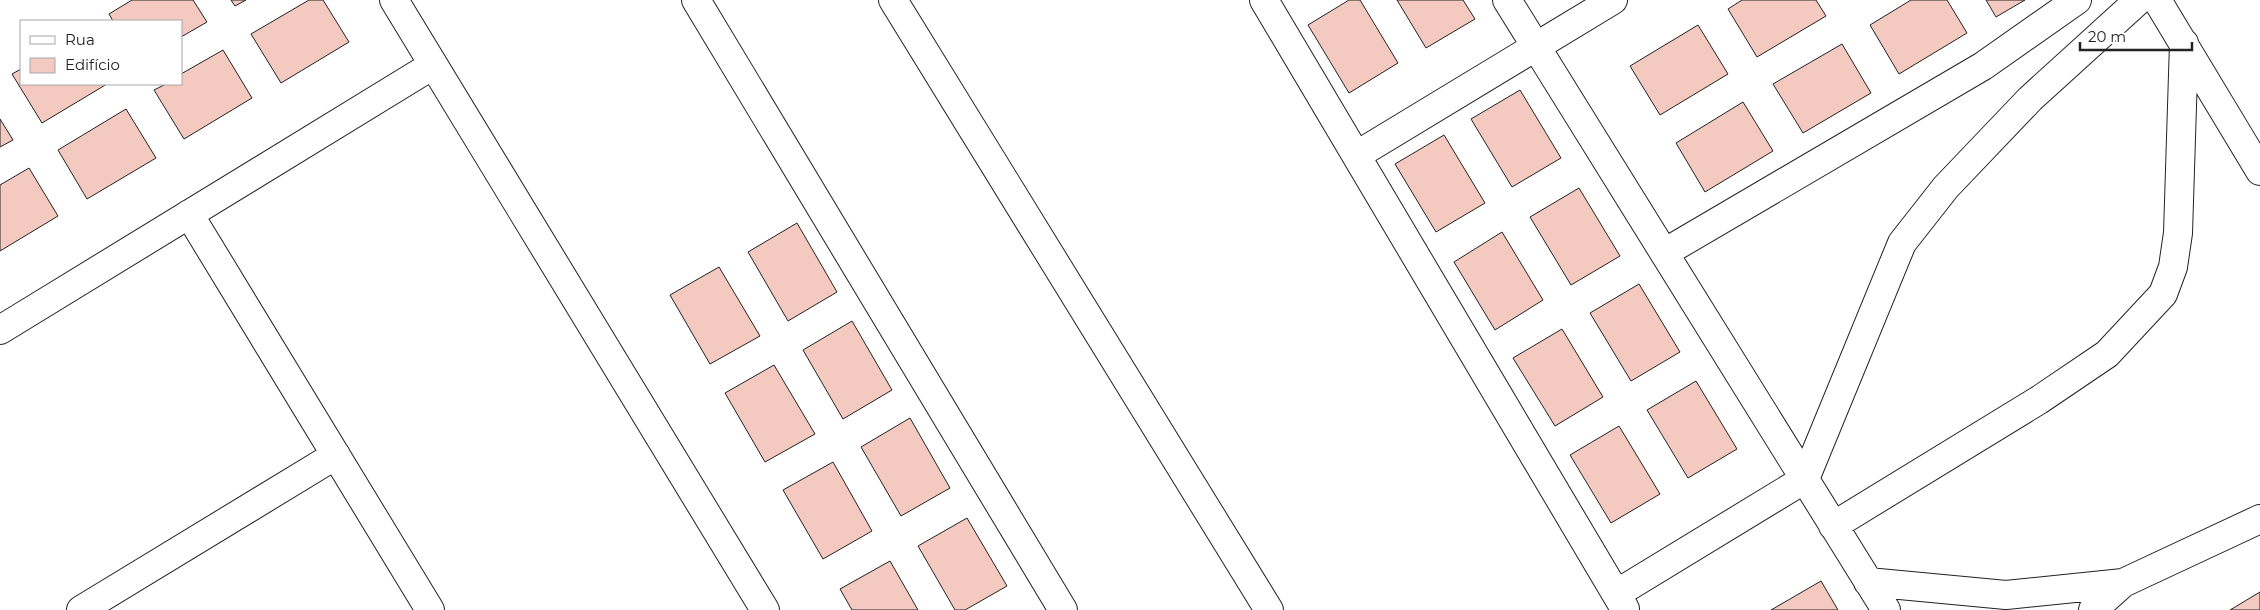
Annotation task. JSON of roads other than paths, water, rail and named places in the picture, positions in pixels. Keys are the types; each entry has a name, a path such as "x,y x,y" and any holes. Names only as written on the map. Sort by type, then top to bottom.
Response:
{"street":[{"path":"394,0 765,610"},
{"path":"696,0 1063,610"},
{"path":"893,0 1269,610"},
{"path":"1264,0 1621,602 1805,479 1902,243 1946,187 2030,99 2139,0"},
{"path":"1507,0 1886,610"},
{"path":"1357,155 1535,45 1613,0"},
{"path":"1664,253 1983,66 2077,0"},
{"path":"2157,0 2260,170"},
{"path":"1834,526 2039,400 2107,354 2163,294 2173,267 2178,233 2184,43"},
{"path":"0,330 433,65"},
{"path":"189,214 430,610"},
{"path":"81,610 336,455"},
{"path":"2093,610 2123,583 2260,519"},
{"path":"1868,582 2006,595 2123,583"}]}
